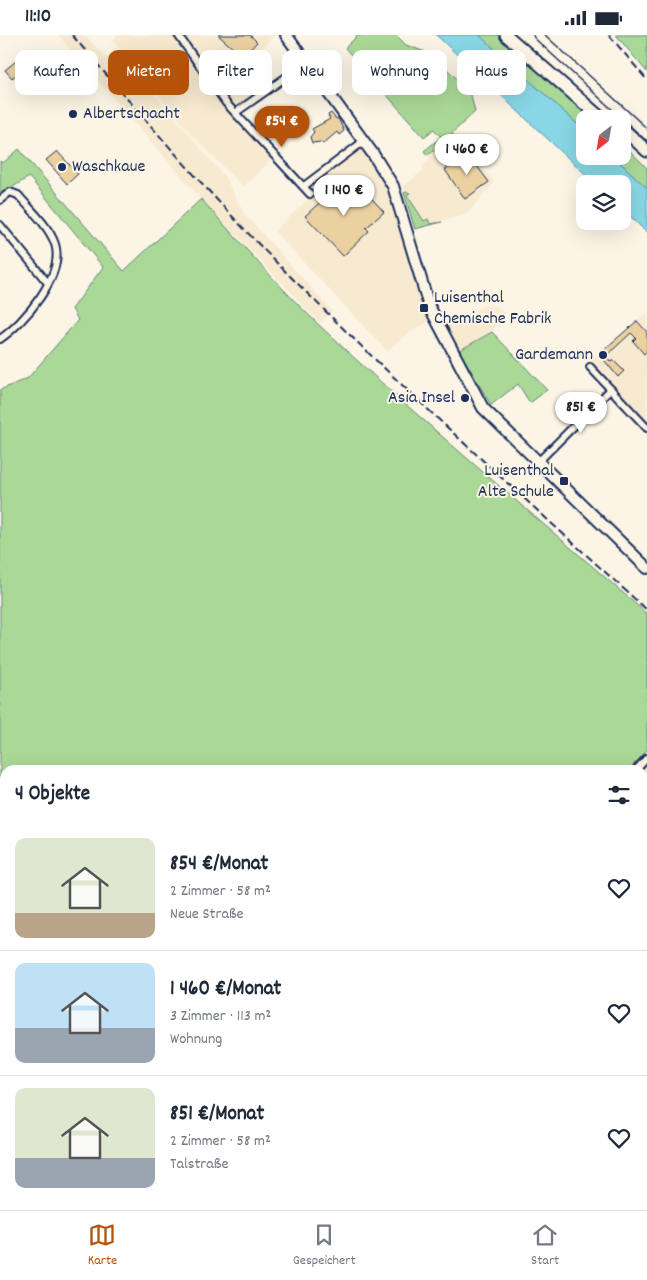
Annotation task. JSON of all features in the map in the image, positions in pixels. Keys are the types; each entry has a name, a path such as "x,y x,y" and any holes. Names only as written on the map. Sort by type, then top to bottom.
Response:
{"highway":[{"path":"506,35 518,40 602,110"},
{"path":"518,40 592,110"},
{"path":"631,136 647,151"},
{"path":"631,146 647,161"}],"main road":[{"path":"286,35 297,50"},
{"path":"330,95 364,141 393,186 429,306 471,388 496,423 647,569"}],"street":[{"path":"178,35 220,96 310,194"},
{"path":"538,35 647,135"},
{"path":"235,113 282,80"},
{"path":"304,186 364,141"},
{"path":"0,200 10,193 18,195 52,237 56,250 56,264 47,283 24,318 0,339"},
{"path":"0,225 47,283"},
{"path":"590,367 647,428"},
{"path":"537,463 611,389"}],"shaded area":[{"path":"58,35 85,35 106,58 108,56 108,92 98,81 98,50 71,50"},
{"path":"118,35 274,35 261,50 199,50 199,95 266,95 241,113 278,154 243,187 190,133 158,95 189,95 189,50 120,50 112,40"},
{"path":"110,95 155,95 225,177 244,213 332,311 320,323 201,199"},
{"path":"462,141 494,182 467,214 415,229 402,187 424,170 422,166 430,159 427,155 439,146 445,153"},
{"path":"363,146 389,185 432,320 410,332 387,351 274,231 316,192 311,186"},
{"path":"485,305 496,306 506,314 492,332 460,350 447,326"},
{"path":"647,312 647,433 585,366"}],"green space":[{"path":"358,35 396,35 406,45 420,50 352,50 352,56 345,48"},
{"path":"479,35 500,35 517,50 496,50"},
{"path":"616,35 647,35 647,72"},
{"path":"526,58 585,110 576,110 576,123 526,78"},
{"path":"447,69 457,79 457,95 471,95 475,112 452,133 459,143 445,153 439,146 427,155 424,151 441,137 434,129 424,137 387,95 447,95"},
{"path":"19,149 124,271 201,199 274,280 320,326 441,436 647,614 647,750 634,765 0,765 0,390 28,378 78,320 72,309 103,267 29,177 0,195 0,161 3,163"},
{"path":"631,152 647,168 647,188 623,165 631,165"},
{"path":"404,193 410,193 407,195 424,221 428,219 430,224 442,222 415,229"},
{"path":"492,332 547,390 530,403 518,384 491,405 461,354 460,350"}],"water":[{"path":"436,35 479,35 496,50 457,50 457,55"},
{"path":"526,78 576,123 576,165 623,165 647,188 647,233 631,217 631,175 586,175 500,95 526,95"}],"building":[{"path":"218,35 250,35 257,42 250,50 235,50"},
{"path":"15,62 15,76 12,78 5,70"},
{"path":"331,113 336,119 338,118 344,131 339,135 337,132 323,144 321,142 312,143 310,137 314,132 312,129 330,119 328,115"},
{"name":"Waschkaue","path":"57,151 78,174 67,184 46,160"},
{"path":"468,154 489,182 465,199 445,170"},
{"path":"343,181 359,197 365,191 384,212 366,228 369,231 343,256 305,216"},
{"path":"637,321 647,332 647,351 644,354 633,341 636,338 631,333 606,356 624,371 618,377 599,354"}],"railway":[{"path":"72,35 209,191 295,281 425,406 647,610"},
{"path":"609,35 647,80"}],"place":[{"name":"Albertschacht","path":"73,114"},
{"name":"Waschkaue","path":"62,167"},
{"name":"Luisenthal Chemische Fabrik","path":"424,308"},
{"name":"Gardemann","path":"603,355"},
{"name":"Asia Insel","path":"465,398"},
{"name":"Luisenthal Alte Schule","path":"564,481"}]}
